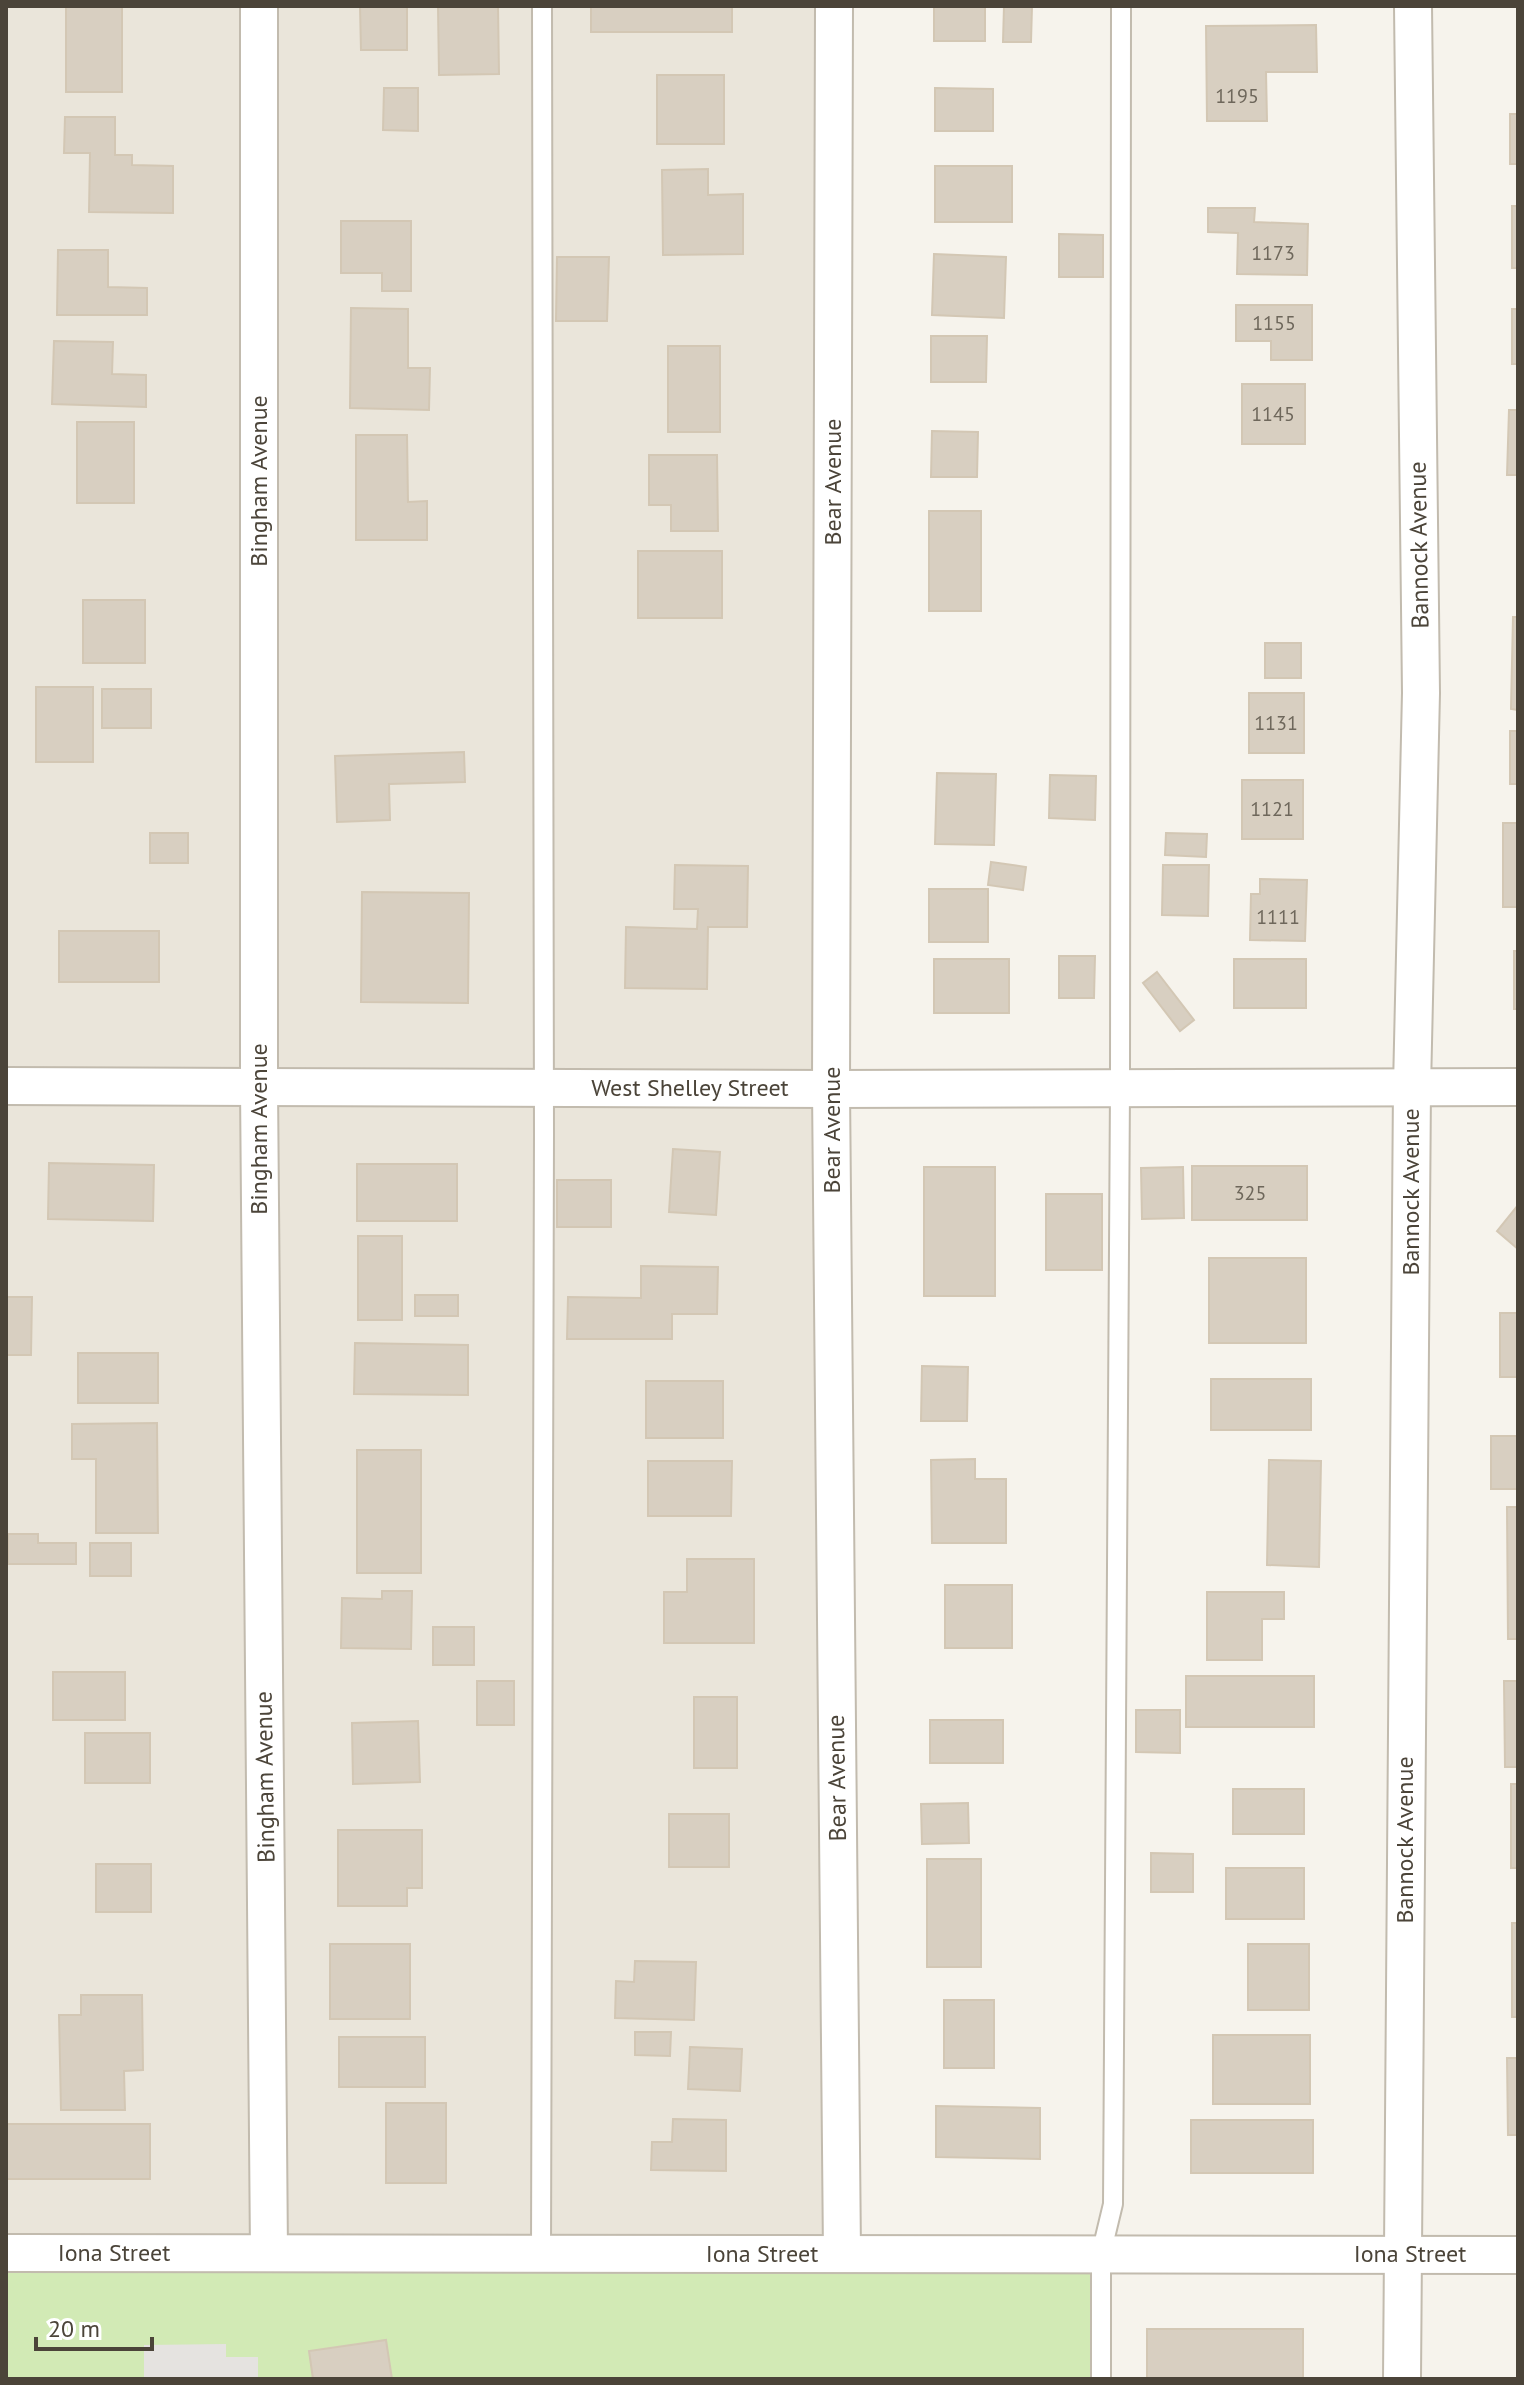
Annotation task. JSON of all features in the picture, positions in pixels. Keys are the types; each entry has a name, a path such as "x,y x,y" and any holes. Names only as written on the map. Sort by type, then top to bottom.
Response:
{"street":[{"name":"Bingham Avenue","path":"259,6 259,1087 269,2253"},
{"name":"Bear Avenue","path":"834,6 831,1089 842,2254"},
{"name":"Bannock Avenue","path":"1402,2379 1412,1087 1421,693 1413,6"},
{"name":"West Shelley Street","path":"6,1086 831,1089 1518,1087"},
{"name":"Iona Street","path":"6,2253 1518,2255"}],"lane":[{"path":"541,2253 544,1087 542,6"},
{"path":"1101,2379 1101,2254 1113,2204 1120,1088 1121,6"}],"shaded area":[{"path":"6,6 834,6 842,2254 6,2253"},
{"path":"226,2344 226,2357 258,2357 258,2379 144,2379 144,2345"}],"green space":[{"path":"6,2253 1101,2254 1101,2379 6,2379"}],"building":[{"path":"66,6 122,6 122,92 66,92"},
{"path":"360,6 407,6 407,50 361,50"},
{"path":"438,6 498,6 499,74 439,75"},
{"path":"591,6 732,6 732,32 591,32"},
{"path":"934,6 985,6 985,41 934,41"},
{"path":"1004,6 1032,6 1031,42 1003,42"},
{"path":"1316,25 1317,72 1266,72 1267,121 1207,121 1206,26"},
{"path":"657,75 724,75 724,144 657,144"},
{"path":"384,88 418,88 418,131 383,130"},
{"path":"935,88 993,89 993,131 935,131"},
{"path":"1510,114 1518,114 1518,164 1510,164"},
{"path":"65,117 115,117 115,155 132,155 132,165 173,166 173,213 89,212 90,153 64,153"},
{"path":"935,166 1012,166 1012,222 935,222"},
{"path":"708,169 708,195 743,194 743,254 663,255 662,170"},
{"path":"1512,206 1518,206 1518,268 1512,268"},
{"path":"1208,208 1255,208 1254,222 1308,224 1307,275 1237,274 1238,233 1208,232"},
{"path":"341,221 411,221 411,291 382,291 382,273 341,273"},
{"path":"1059,234 1103,235 1103,277 1059,277"},
{"path":"58,250 108,250 108,287 147,288 147,315 57,315"},
{"path":"934,254 1006,257 1004,318 932,315"},
{"path":"557,257 609,257 607,321 556,321"},
{"path":"1236,305 1312,305 1312,360 1271,360 1271,341 1236,341"},
{"path":"351,308 408,309 408,368 430,368 429,410 350,408"},
{"path":"1512,309 1518,309 1518,364 1512,364"},
{"path":"931,336 987,336 986,382 931,382"},
{"path":"54,341 113,342 112,374 146,375 146,407 52,404"},
{"path":"668,346 720,346 720,432 668,432"},
{"path":"1242,384 1305,384 1305,444 1242,444"},
{"path":"1509,410 1518,410 1518,475 1507,475"},
{"path":"77,422 134,422 134,503 77,503"},
{"path":"932,431 978,432 977,477 931,477"},
{"path":"356,435 407,435 408,502 427,501 427,540 356,540"},
{"path":"649,455 717,455 718,531 671,531 671,505 649,505"},
{"path":"929,511 981,511 981,611 929,611"},
{"path":"638,551 722,551 722,618 638,618"},
{"path":"83,600 145,600 145,663 83,663"},
{"path":"1513,617 1518,617 1518,710 1511,709"},
{"path":"1265,643 1301,643 1301,678 1265,678"},
{"path":"36,687 93,687 93,762 36,762"},
{"path":"102,689 151,689 151,728 102,728"},
{"path":"1249,693 1304,693 1304,753 1249,753"},
{"path":"1510,731 1518,731 1518,784 1510,784"},
{"path":"464,752 465,782 389,784 390,820 337,822 335,756"},
{"path":"937,773 996,774 994,845 935,844"},
{"path":"1050,775 1096,776 1095,820 1049,818"},
{"path":"1242,780 1303,780 1303,839 1242,839"},
{"path":"1503,823 1518,823 1518,907 1503,907"},
{"path":"150,833 188,833 188,863 150,863"},
{"path":"1166,833 1207,834 1206,857 1165,855"},
{"path":"991,862 1026,867 1023,890 988,885"},
{"path":"675,865 748,866 747,927 708,927 707,989 625,988 626,927 697,929 698,909 674,909"},
{"path":"1163,865 1209,865 1208,916 1162,915"},
{"path":"1260,879 1307,880 1305,941 1250,940 1251,894 1260,894"},
{"path":"929,889 988,889 988,942 929,942"},
{"path":"362,892 469,893 468,1003 361,1002"},
{"path":"59,931 159,931 159,982 59,982"},
{"path":"1514,951 1518,951 1518,1009 1514,1009"},
{"path":"1059,956 1095,956 1094,998 1059,998"},
{"path":"934,959 1009,959 1009,1013 934,1013"},
{"path":"1234,959 1306,959 1306,1008 1234,1008"},
{"path":"1157,972 1194,1020 1180,1031 1143,983"},
{"path":"673,1149 720,1152 716,1215 669,1212"},
{"path":"49,1163 154,1165 153,1221 48,1219"},
{"path":"357,1164 457,1164 457,1221 357,1221"},
{"path":"1192,1166 1307,1166 1307,1220 1192,1220"},
{"path":"924,1167 995,1167 995,1296 924,1296"},
{"path":"1183,1167 1184,1218 1142,1219 1141,1168"},
{"path":"557,1180 611,1180 611,1227 557,1227"},
{"path":"1046,1194 1102,1194 1102,1270 1046,1270"},
{"path":"1518,1205 1518,1249 1497,1231"},
{"path":"358,1236 402,1236 402,1320 358,1320"},
{"path":"1209,1258 1306,1258 1306,1343 1209,1343"},
{"path":"641,1266 718,1267 717,1314 672,1314 672,1339 567,1339 568,1297 641,1298"},
{"path":"415,1295 458,1295 458,1316 415,1316"},
{"path":"6,1297 32,1297 31,1355 6,1355"},
{"path":"1500,1313 1518,1313 1518,1377 1500,1377"},
{"path":"355,1343 468,1345 468,1395 354,1394"},
{"path":"78,1353 158,1353 158,1403 78,1403"},
{"path":"922,1366 968,1367 967,1421 921,1421"},
{"path":"1211,1379 1311,1379 1311,1430 1211,1430"},
{"path":"646,1381 723,1381 723,1438 646,1438"},
{"path":"157,1423 158,1533 96,1533 96,1459 72,1459 72,1424"},
{"path":"1491,1436 1518,1436 1518,1489 1491,1489"},
{"path":"357,1450 421,1450 421,1573 357,1573"},
{"path":"975,1459 975,1479 1006,1479 1006,1543 932,1543 931,1460"},
{"path":"1269,1460 1321,1461 1319,1567 1267,1565"},
{"path":"648,1461 732,1461 731,1516 648,1516"},
{"path":"1507,1507 1518,1507 1518,1639 1508,1639"},
{"path":"8,1534 38,1534 38,1543 76,1543 76,1564 8,1564"},
{"path":"90,1543 131,1543 131,1576 90,1576"},
{"path":"687,1559 754,1559 754,1643 664,1643 664,1592 687,1592"},
{"path":"945,1585 1012,1585 1012,1648 945,1648"},
{"path":"382,1591 412,1591 411,1649 341,1648 342,1598 382,1599"},
{"path":"1207,1592 1284,1592 1284,1619 1262,1619 1262,1660 1207,1660"},
{"path":"433,1627 474,1627 474,1665 433,1665"},
{"path":"53,1672 125,1672 125,1720 53,1720"},
{"path":"1186,1676 1314,1676 1314,1727 1186,1727"},
{"path":"477,1681 514,1681 514,1725 477,1725"},
{"path":"1504,1681 1518,1681 1518,1767 1505,1767"},
{"path":"694,1697 737,1697 737,1768 694,1768"},
{"path":"1136,1710 1180,1710 1180,1753 1136,1752"},
{"path":"930,1720 1003,1720 1003,1763 930,1763"},
{"path":"418,1721 420,1782 353,1784 352,1723"},
{"path":"85,1733 150,1733 150,1783 85,1783"},
{"path":"1511,1784 1518,1784 1518,1868 1511,1868"},
{"path":"1233,1789 1304,1789 1304,1834 1233,1834"},
{"path":"968,1803 969,1843 922,1844 921,1804"},
{"path":"669,1814 729,1814 729,1867 669,1867"},
{"path":"338,1830 422,1830 422,1888 407,1888 407,1906 338,1906"},
{"path":"1151,1853 1193,1854 1193,1892 1151,1892"},
{"path":"927,1859 981,1859 981,1967 927,1967"},
{"path":"96,1864 151,1864 151,1912 96,1912"},
{"path":"1226,1868 1304,1868 1304,1919 1226,1919"},
{"path":"1512,1923 1518,1923 1518,2017 1512,2017"},
{"path":"330,1944 410,1944 410,2019 330,2019"},
{"path":"1248,1944 1309,1944 1309,2010 1248,2010"},
{"path":"635,1961 696,1962 694,2020 615,2018 616,1981 634,1982"},
{"path":"81,1995 142,1995 143,2070 124,2071 125,2110 61,2110 59,2015 81,2015"},
{"path":"944,2000 994,2000 994,2068 944,2068"},
{"path":"635,2032 671,2032 670,2056 635,2055"},
{"path":"1213,2035 1310,2035 1310,2104 1213,2104"},
{"path":"339,2037 425,2037 425,2087 339,2087"},
{"path":"690,2047 742,2049 740,2091 688,2089"},
{"path":"1507,2058 1518,2058 1518,2135 1508,2135"},
{"path":"386,2103 446,2103 446,2183 386,2183"},
{"path":"936,2106 1040,2108 1040,2159 936,2157"},
{"path":"673,2119 726,2120 726,2171 651,2170 652,2142 672,2142"},
{"path":"1191,2120 1313,2120 1313,2173 1191,2173"},
{"path":"6,2124 150,2124 150,2179 6,2179"},
{"path":"1147,2329 1303,2329 1303,2378 1147,2378"},
{"path":"386,2340 392,2379 313,2379 309,2351"}]}
